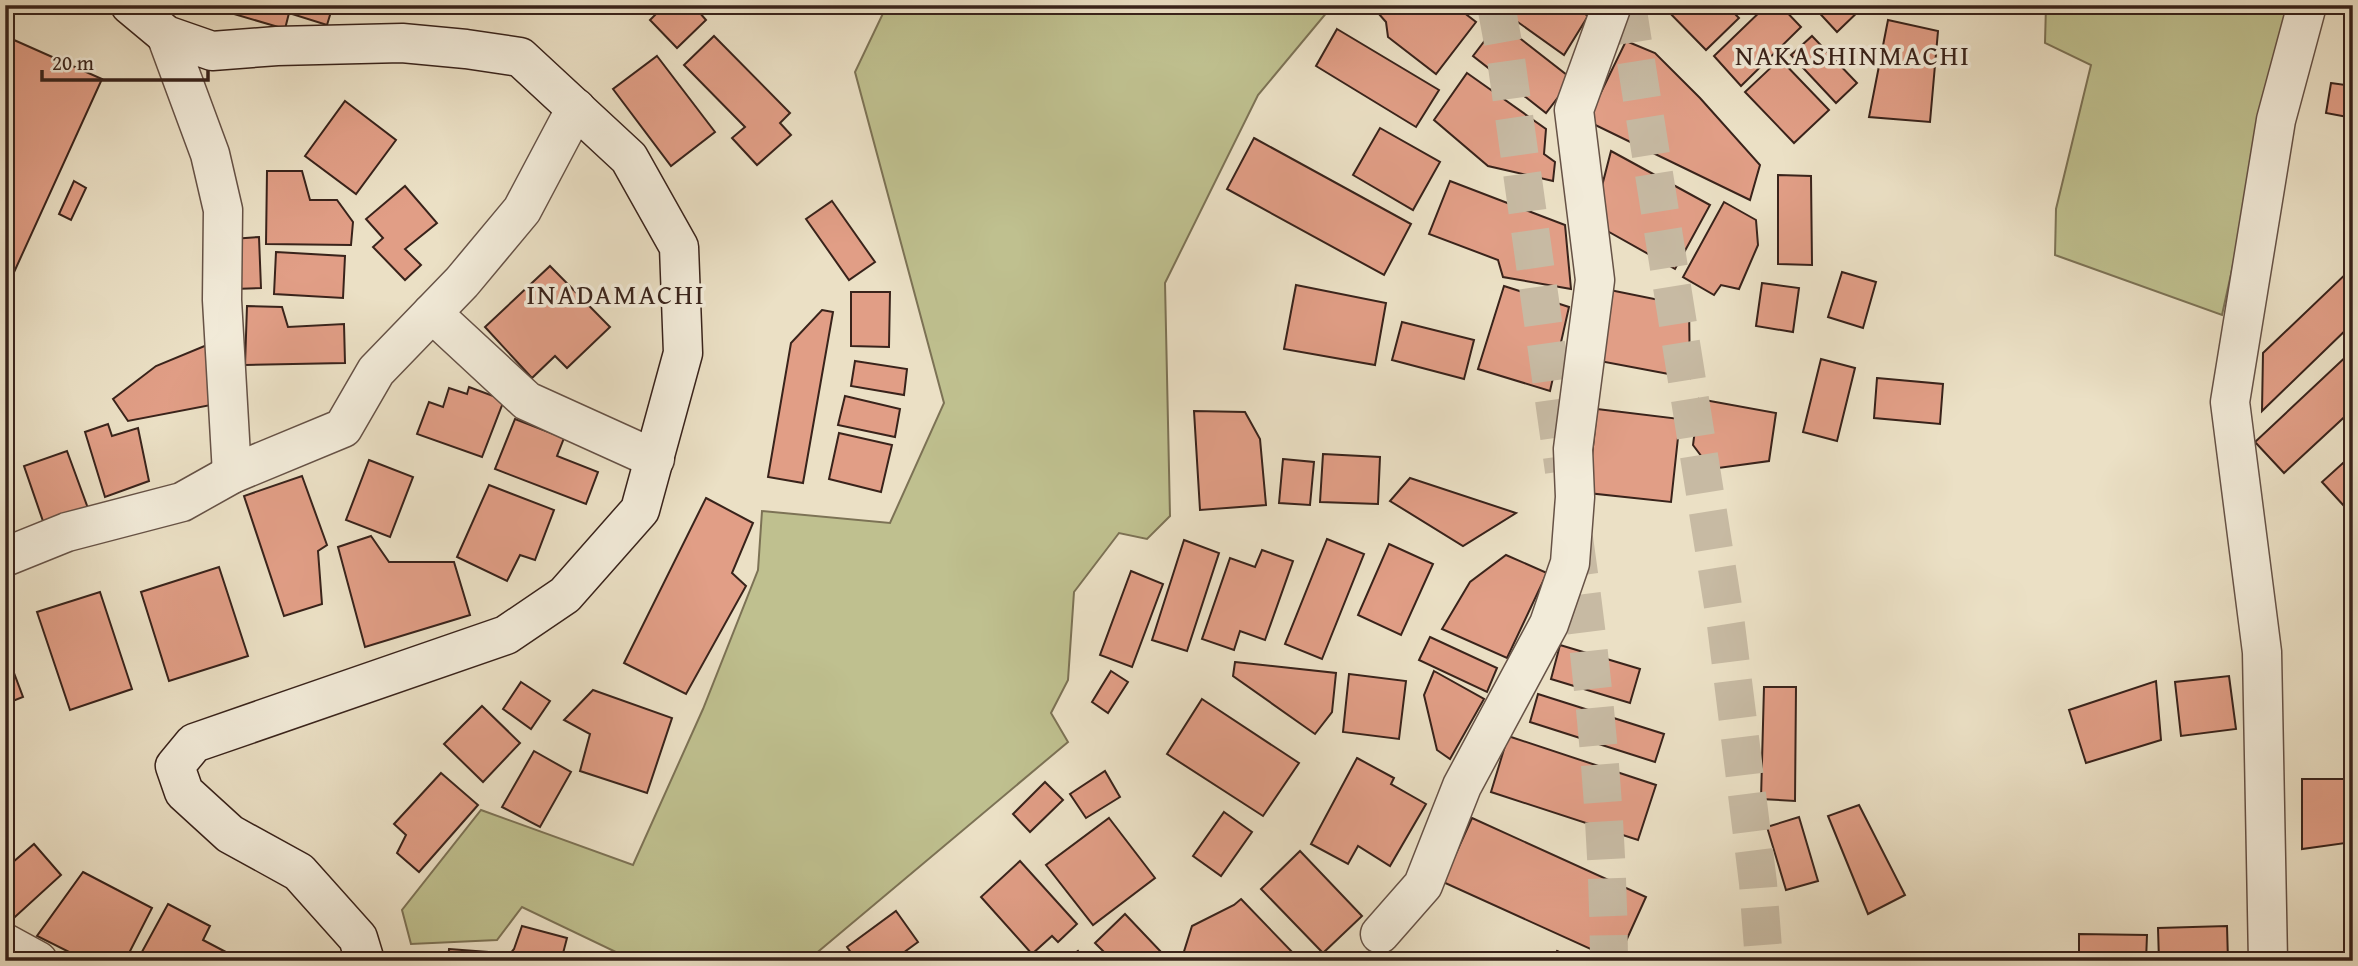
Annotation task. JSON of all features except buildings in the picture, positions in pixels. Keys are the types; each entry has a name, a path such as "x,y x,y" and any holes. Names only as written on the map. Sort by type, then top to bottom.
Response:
{"street":[{"path":"130,5 166,35 212,51 277,46 402,43 520,57 629,158 679,247 683,353 640,510 565,595 506,635 194,743 175,766 184,792 230,834 299,872 358,938 365,961"},
{"path":"1380,934 1423,885 1462,786 1549,624 1570,563 1574,497 1573,449 1595,280 1574,110 1612,5"},
{"path":"2268,961 2262,652 2230,402 2276,120 2307,7"},
{"path":"166,35 210,154 223,210 222,300 232,474"},
{"path":"5,557 67,532 182,502 232,474 343,428 376,371 463,282 522,211 576,108"},
{"path":"432,313 527,401 655,459"},
{"path":"5,943 38,961"}],"green space":[{"path":"887,5 1333,5 1258,95 1165,283 1170,516 1147,539 1119,533 1074,592 1068,680 1051,713 1068,742 807,961 621,961 616,952 522,907 497,940 411,944 402,910 481,810 633,865 703,709 758,570 762,511 890,523 944,403 855,72"},
{"path":"2046,5 2286,5 2289,11 2222,315 2055,255 2056,209 2091,65 2045,43"}],"tunnel":[{"path":"1496,5 1564,471"},
{"path":"1627,5 1726,625 1758,883 1764,961"},
{"path":"1574,538 1599,749 1609,961"}],"district":[{"name":"NAKASHINMACHI","path":"1853,55"},
{"name":"INADAMACHI","path":"616,294"}]}
